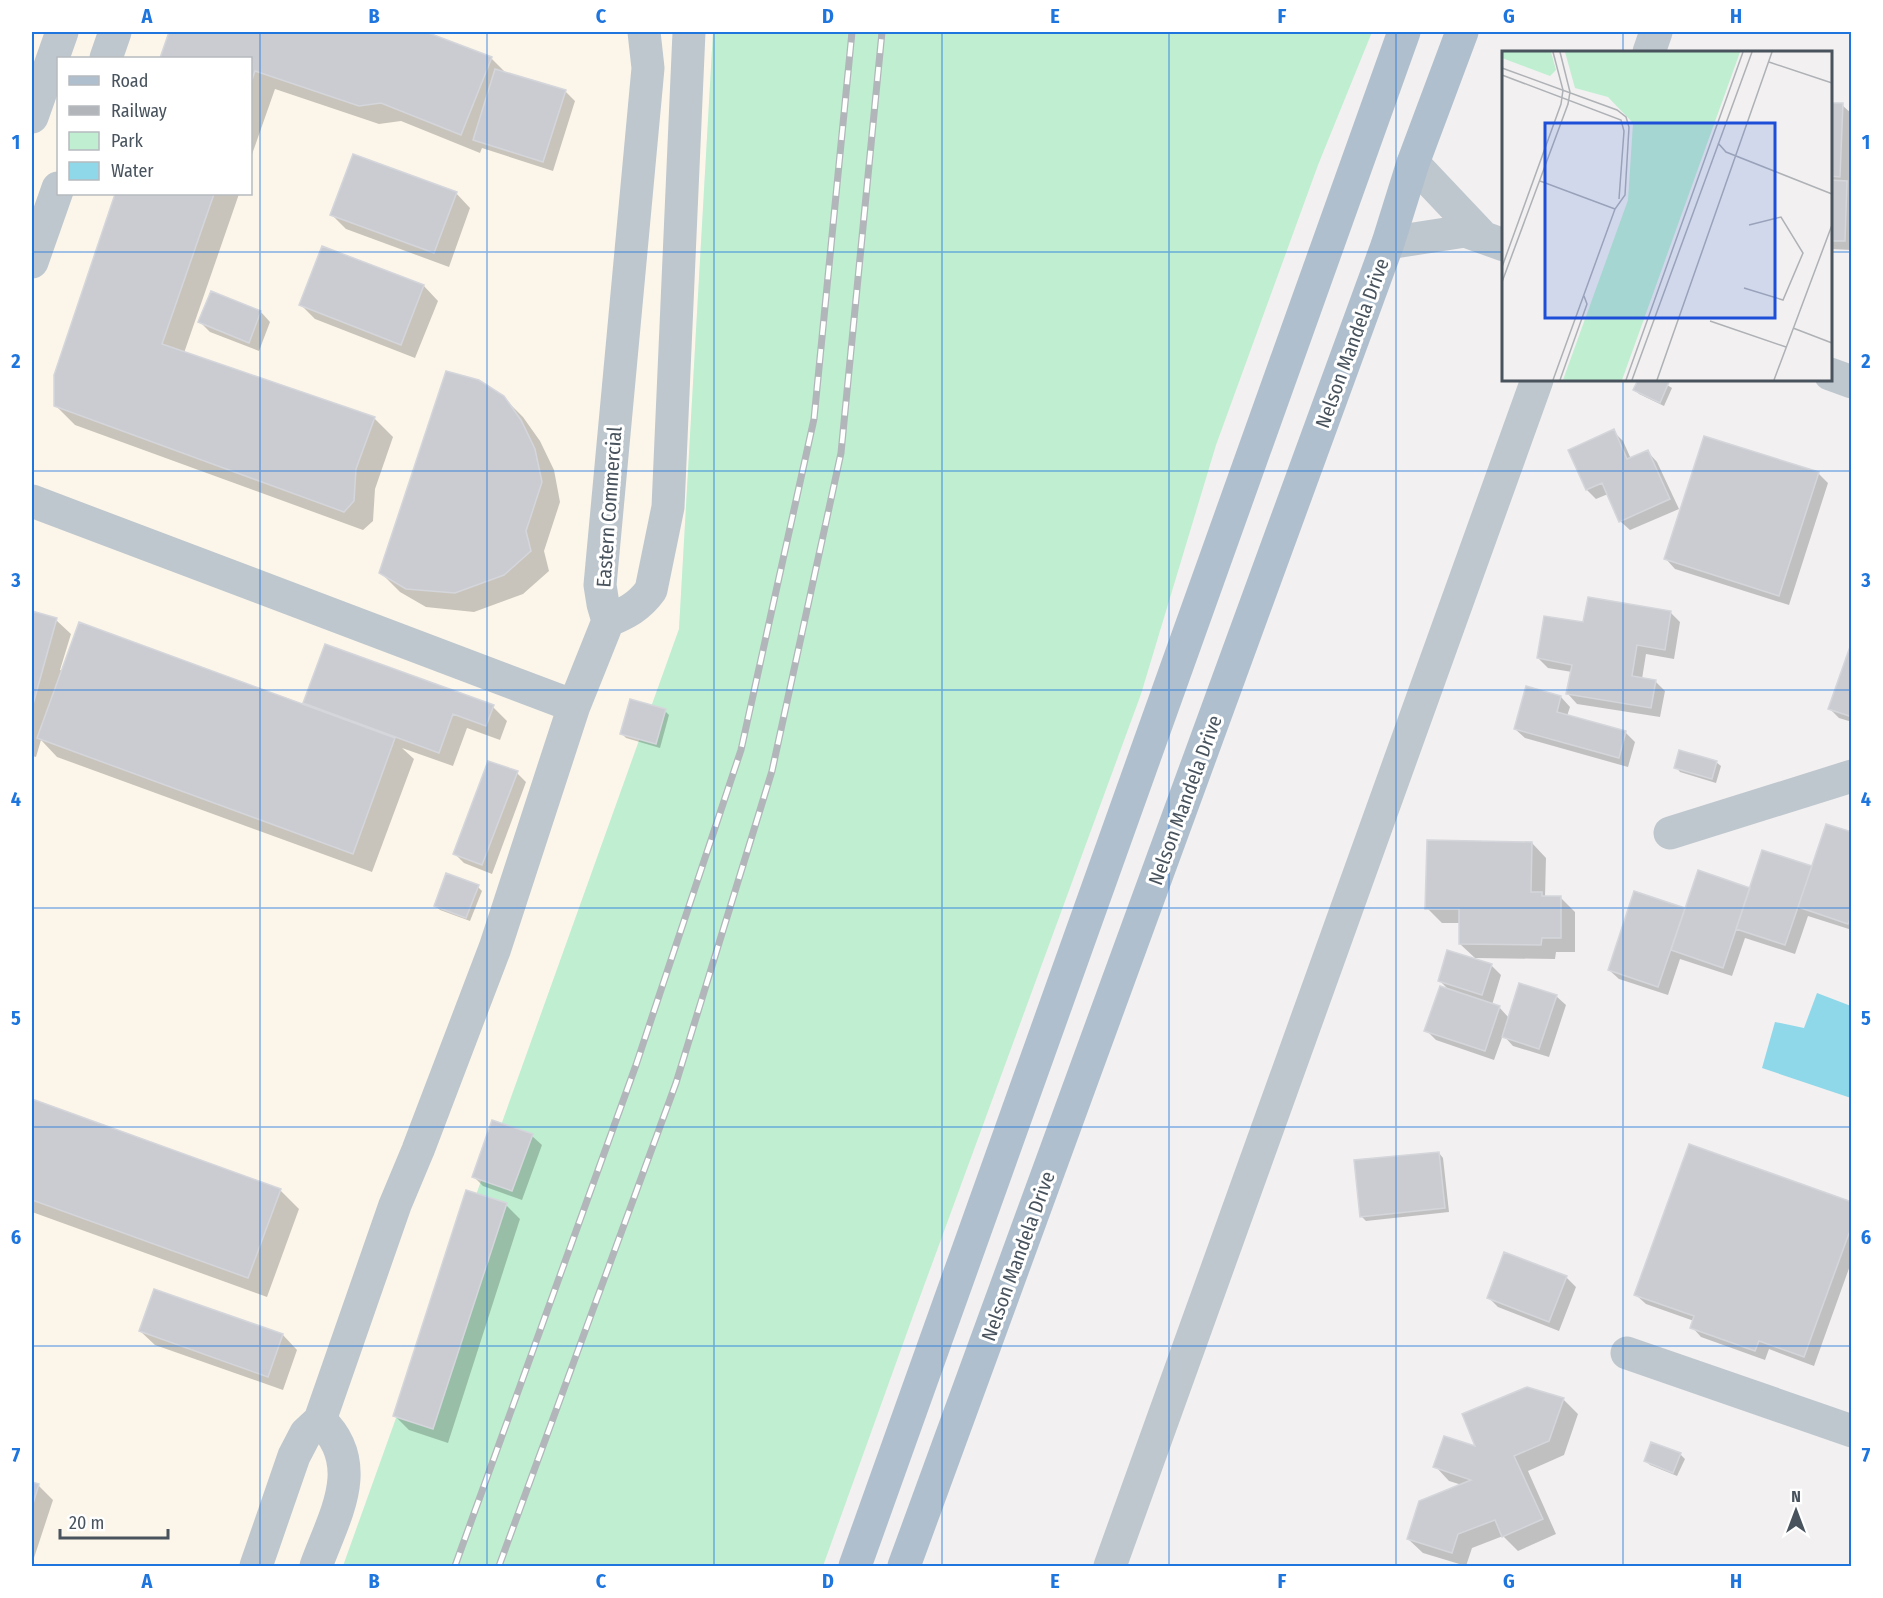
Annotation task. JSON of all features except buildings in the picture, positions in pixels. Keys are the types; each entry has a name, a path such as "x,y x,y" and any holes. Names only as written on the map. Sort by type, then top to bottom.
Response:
{"main road":[{"path":"855,1566 1404,32"},
{"name":"Nelson Mandela Drive","path":"904,1566 1388,243 1413,163 1462,32"}],"street":[{"path":"32,117 62,32"},
{"path":"106,57 116,32"},
{"name":"Eastern Commercial","path":"644,32 648,68 600,585 608,621 633,609 651,590 669,507 689,32"},
{"path":"1649,51 1656,32"},
{"path":"1413,163 1494,242"},
{"path":"32,262 57,191"},
{"path":"1388,243 1465,231 1494,242"},
{"path":"1832,375 1851,382"},
{"path":"1110,1566 1538,381"},
{"path":"32,501 574,706"},
{"path":"256,1566 294,1456 306,1433 320,1420 395,1205 495,948 574,706 608,621"},
{"path":"1670,833 1851,776"},
{"path":"1627,1353 1851,1431"},
{"path":"316,1566 345,1486 343,1457 331,1431 320,1420"}],"shaded area":[{"path":"32,32 713,32 679,629 343,1566 32,1566"}],"green space":[{"path":"713,32 1372,32 1318,165 1216,445 1141,694 823,1566 343,1566 679,629"}],"water":[{"path":"1817,993 1851,1006 1851,1098 1762,1068 1775,1022 1804,1028"}],"railway":[{"path":"455,1566 636,1065 741,750 814,419 852,32"},
{"path":"499,1566 676,1083 772,771 841,453 882,32"}]}
